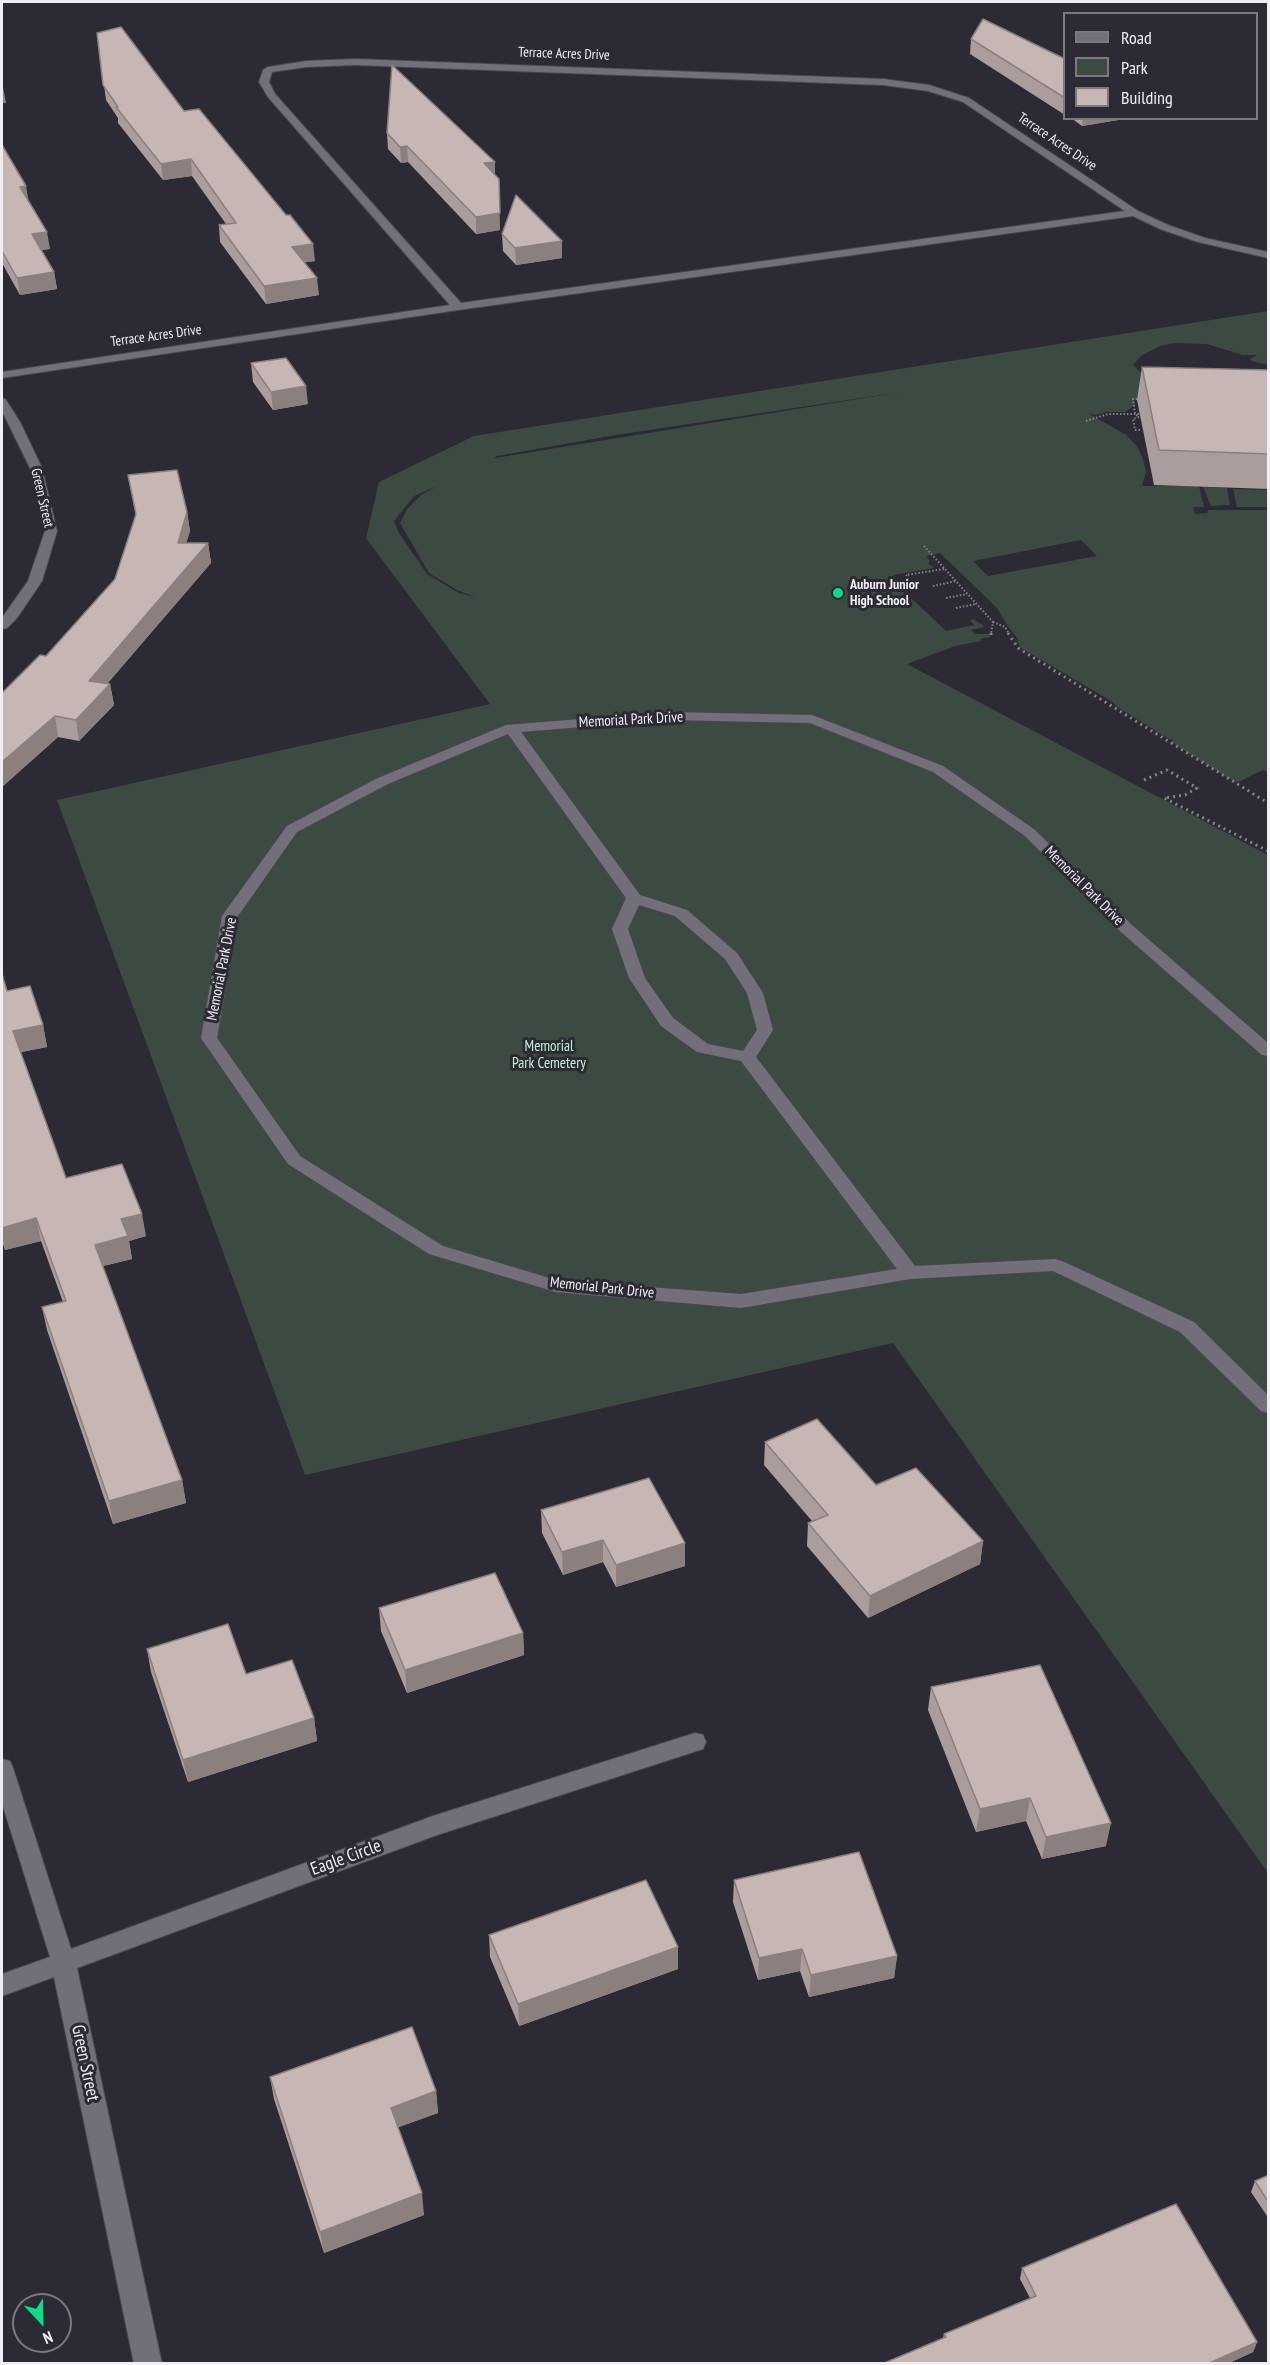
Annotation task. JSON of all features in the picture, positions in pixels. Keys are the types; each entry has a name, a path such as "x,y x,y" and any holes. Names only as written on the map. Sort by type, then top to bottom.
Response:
{"street":[{"name":"Terrace Acres Drive","path":"458,307 271,95 264,82 268,70 306,64 367,62 763,76 883,82 929,88 975,105 1134,213 1202,240 1269,255"},
{"name":"Terrace Acres Drive","path":"2,375 458,307 1134,213"},
{"name":"Green Street","path":"2,402 36,468 51,531 35,581 12,615 2,625"},
{"name":"Memorial Park Drive","path":"1269,1051 1127,929 1030,833 938,769 812,719 668,716 511,728 383,781 292,829 230,916 209,1038 294,1160 436,1250 556,1286 741,1301 910,1273 1055,1265 1187,1327 1269,1406"},
{"path":"511,728 634,898 681,913 731,956 755,993 765,1030 747,1057"},
{"path":"634,898 620,929 637,978 667,1022 703,1048 747,1057 910,1273"},
{"name":"Eagle Circle","path":"2,1985 433,1826 695,1742"},
{"name":"Green Street","path":"2,1768 63,1961 148,2364"}],"path":[{"path":"1135,414 1133,399 1144,399"},
{"path":"1086,421 1108,414 1140,414"},
{"path":"1135,414 1140,417 1133,419 1135,430 1140,430"},
{"path":"924,546 993,621 1005,627 1018,648 1269,803"},
{"path":"909,579 906,575 945,569"},
{"path":"933,586 957,581"},
{"path":"946,598 968,594"},
{"path":"956,608 977,603"},
{"path":"991,635 993,621"},
{"path":"1144,780 1167,770 1197,788 1185,795 1164,798 1269,851"}],"green space":[{"name":"Memorial Park Cemetery","path":"1268,311 1268,365 1250,359 1257,355 1243,355 1207,344 1175,343 1160,346 1141,356 1133,365 1147,378 1139,400 1134,400 1135,405 1125,412 1095,415 1088,413 1126,435 1136,445 1142,456 1146,472 1142,486 1199,486 1204,507 1193,507 1195,514 1207,513 1208,510 1268,510 1268,772 1263,770 1236,783 1113,702 1021,648 1017,641 1019,640 997,608 940,553 926,556 930,561 928,563 934,568 893,575 899,582 895,583 946,631 974,625 970,620 973,619 984,627 971,630 975,634 990,634 990,637 980,639 981,641 955,646 907,664 1268,855 1268,1873 893,1343 305,1475 57,800 490,704 366,538 379,482 474,436","holes":["901,392 495,458 492,459 497,456 616,435","437,486 421,495 408,508 400,523 429,573 457,590 475,597 459,593 427,574 399,533 394,521 414,496","1081,540 1097,556 988,576 973,561"]},
{"path":"1203,487 1227,488 1230,505 1211,506"},
{"path":"1233,489 1268,490 1268,507 1237,507"}],"building":[{"path":"983,19 1063,58 1063,97 971,39"},
{"path":"121,27 184,111 199,109 286,215 290,215 313,244 292,247 317,278 264,286 219,225 236,223 191,159 161,164 116,107 118,107 103,85 97,33"},
{"path":"392,65 495,162 484,163 499,179 500,213 476,217 407,146 400,147 387,133"},
{"path":"2,145 26,186 20,187 47,232 32,234 54,272 17,278 2,251"},
{"path":"516,195 562,241 515,248 502,234"},
{"path":"286,358 306,386 271,392 251,363"},
{"path":"1142,367 1269,370 1269,454 1159,450"},
{"path":"177,470 187,512 178,543 208,543 89,681 110,684 76,720 55,716 2,762 2,693 40,655 46,656 115,579 136,514 128,475"},
{"path":"2,974 7,991 30,986 43,1025 13,1031 66,1178 122,1164 142,1214 121,1219 128,1236 95,1245 182,1480 109,1501 42,1307 66,1301 36,1218 2,1228"},
{"path":"817,1419 876,1485 916,1468 983,1541 870,1596 808,1523 828,1515 765,1442"},
{"path":"649,1478 685,1543 616,1565 603,1540 562,1552 541,1510"},
{"path":"495,1573 523,1633 405,1670 379,1608"},
{"path":"228,1624 246,1674 292,1660 314,1718 183,1760 147,1649"},
{"path":"1040,1665 1111,1823 1046,1837 1030,1798 980,1809 931,1687"},
{"path":"859,1852 897,1956 811,1975 802,1949 759,1958 734,1880"},
{"path":"646,1880 678,1947 518,2004 489,1935"},
{"path":"412,2027 436,2091 391,2108 422,2193 320,2232 270,2077"},
{"path":"1269,2175 1269,2203 1255,2181"},
{"path":"1176,2204 1257,2342 1207,2364 882,2364 946,2337 944,2334 1036,2296 1022,2268"}],"place":[{"name":"Auburn Junior High School","path":"838,593"}]}
